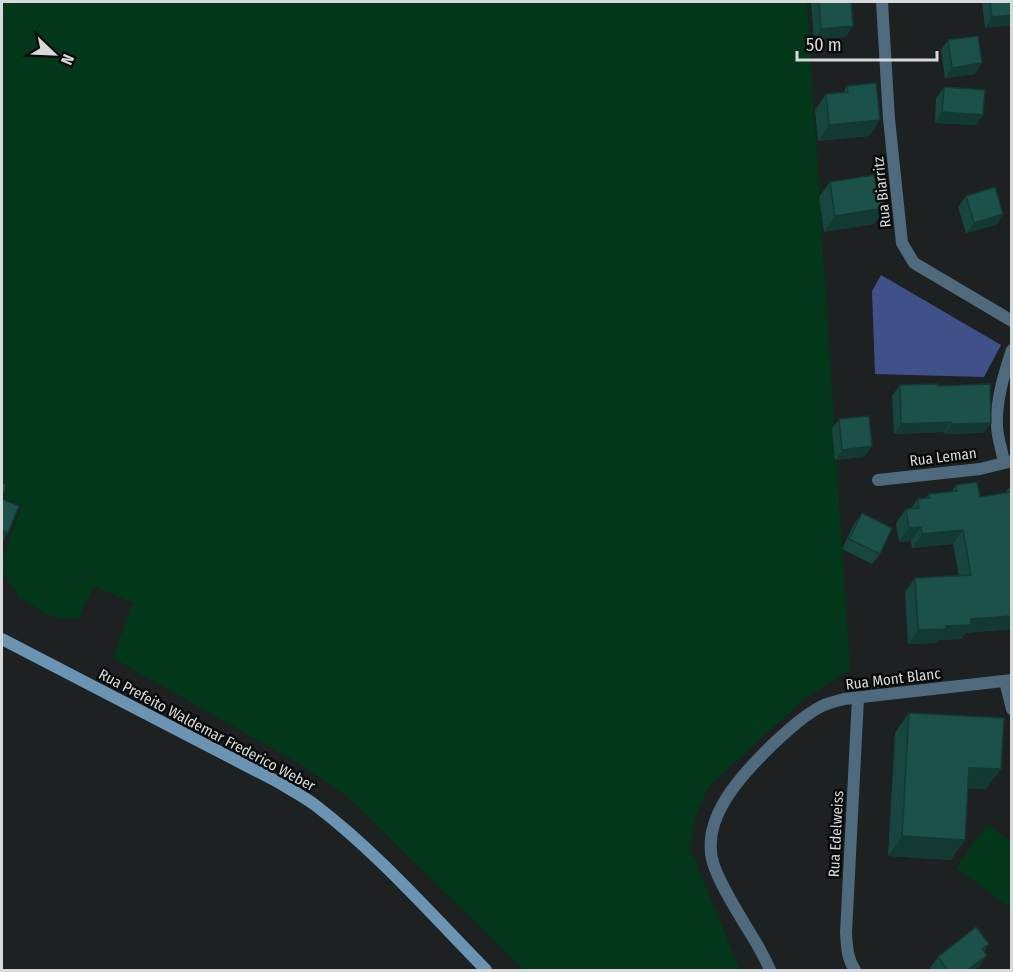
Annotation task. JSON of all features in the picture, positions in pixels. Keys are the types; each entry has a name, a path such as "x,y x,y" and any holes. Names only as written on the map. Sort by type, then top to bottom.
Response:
{"main road":[{"name":"Rua Prefeito Waldemar Frederico Weber","path":"2,639 276,781 313,803 378,859 486,970"}],"street":[{"name":"Rua Biarritz","path":"882,2 889,119 902,243 914,263 1011,321"},
{"path":"1008,462 997,427 1001,390 1011,350"},
{"name":"Rua Leman","path":"878,480 980,469 1008,462"},
{"path":"1008,680 1011,709"},
{"name":"Rua Mont Blanc","path":"770,970 724,888 714,864 711,843 716,819 739,779 778,740 802,719 822,706 844,699 1008,680"},
{"name":"Rua Edelweiss","path":"855,970 850,964 846,933 858,698"}],"green space":[{"path":"2,2 807,2 850,669 803,700 709,786 695,818 690,848 740,970 524,970 350,799 303,766 113,658 133,603 94,586 78,619 57,619 20,599 2,571 2,560 22,505 2,497"},
{"path":"987,824 1011,842 1011,908 956,868"}],"water":[{"path":"881,275 1001,345 984,377 875,374 872,291"}],"building":[{"path":"819,2 851,2 853,26 821,29"},
{"path":"990,2 1011,2 1011,15 992,17"},
{"path":"978,36 982,63 952,68 948,40"},
{"path":"876,83 880,120 829,125 826,94 848,92 847,86"},
{"path":"944,87 985,90 983,115 942,112"},
{"path":"874,175 876,187 881,186 885,208 835,216 830,182"},
{"path":"995,187 1003,214 974,223 966,196"},
{"path":"938,384 938,386 990,384 991,423 901,424 900,385"},
{"path":"869,416 872,446 842,450 839,419"},
{"path":"977,482 980,497 1011,492 1011,616 971,619 971,625 946,626 946,629 918,630 915,578 971,575 963,530 922,534 921,527 909,528 906,509 919,508 918,499 930,498 929,494 957,491 956,485"},
{"path":"2,483 6,485 2,496"},
{"path":"2,499 19,506 8,533 2,530"},
{"path":"862,513 892,528 880,554 849,539"},
{"path":"909,713 1004,718 1001,769 969,768 965,840 902,836"},
{"path":"976,927 989,944 982,949 987,955 968,970 948,970 938,957"}]}
